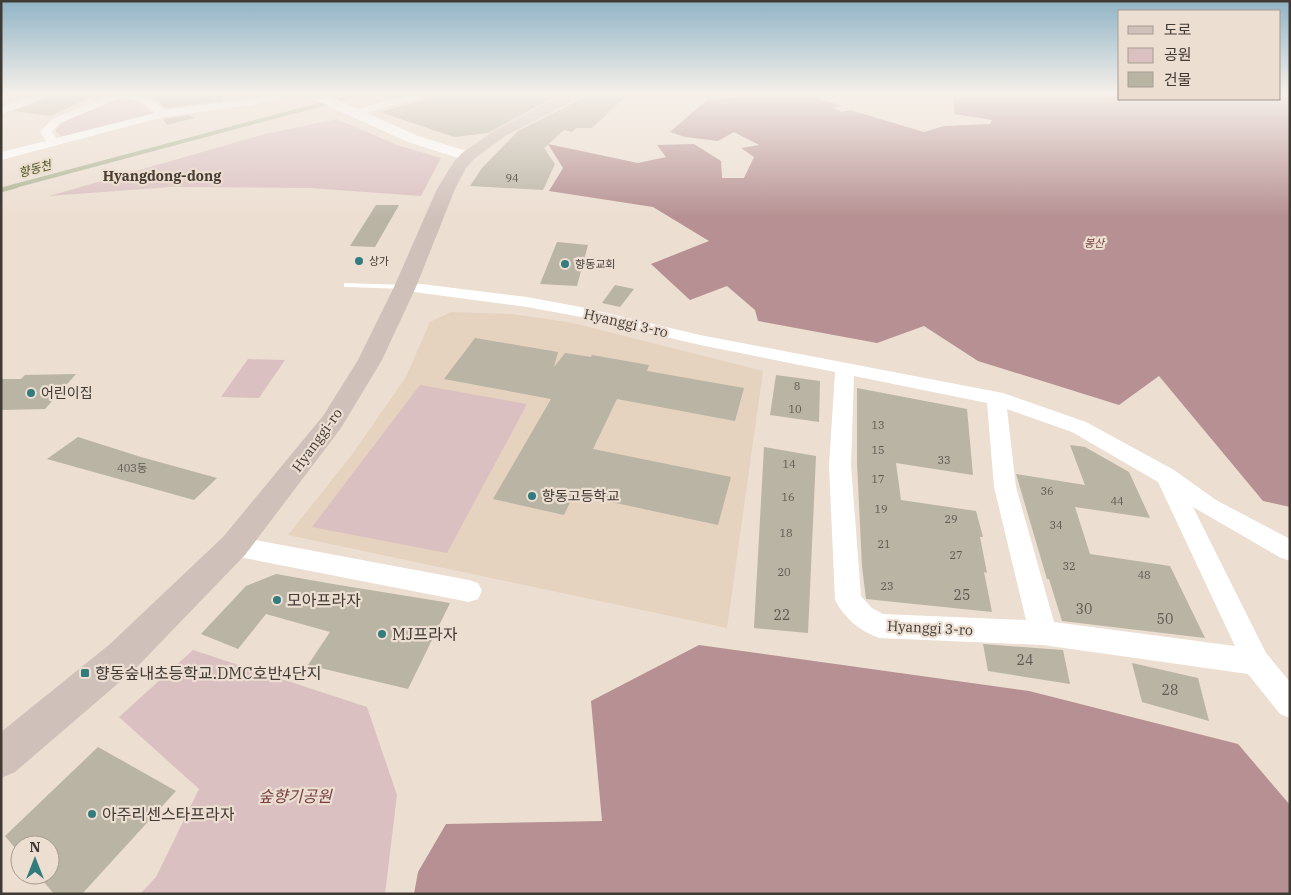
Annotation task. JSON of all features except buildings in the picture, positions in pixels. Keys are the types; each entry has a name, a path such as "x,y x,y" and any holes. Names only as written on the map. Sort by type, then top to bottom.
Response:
{"main road":[{"name":"Hyanggi-ro","path":"1,758 123,656 234,546 332,422 370,360 405,287 446,189 459,166 468,156 498,135"}],"street":[{"path":"48,135 53,143"},
{"path":"1,156 85,135"},
{"path":"403,135 468,156"},
{"name":"Hyanggi 3-ro","path":"405,287 536,304 700,340 996,398 1078,427 1166,476 1208,506 1290,551"},
{"name":"Hyanggi 3-ro","path":"846,369 840,465 848,600 863,616 879,626 1043,633 1256,662"},
{"path":"996,398 1005,487 1043,633"},
{"path":"1166,476 1256,662 1290,704"},
{"path":"234,546 469,591"}],"lane":[{"path":"347,286 405,287"}],"shaded area":[{"name":"향동고등학교","path":"451,312 512,314 573,323 763,371 727,628 288,535 351,456 406,377 430,322"}],"green space":[{"path":"262,135 373,135 397,145 441,158 421,196 309,188 171,187 49,196"},
{"name":"봉산","path":"678,135 729,135 718,141"},
{"name":"봉산","path":"739,135 1290,135 1290,507 1263,501 1159,376 1119,405 978,361 924,326 877,343 758,321 755,310 727,286 690,300 651,264 709,241 653,207 549,191 563,168 548,144 638,163 666,157 657,145 694,144 721,161 722,178 744,178 754,157 741,148 759,145"},
{"path":"248,359 285,360 259,398 221,397"},
{"path":"420,385 527,404 447,553 312,527"},
{"path":"699,645 1029,691 1238,744 1290,805 1290,894 414,894 418,872 446,824 602,821 591,701"},
{"name":"숲향기공원","path":"193,650 367,707 397,795 385,894 140,894 156,877 199,789 119,717"}],"waterway":[{"name":"향동천","path":"11,187 207,135"},
{"name":"향동천","path":"1,190 16,186"}],"place":[{"name":"상가","path":"359,261"},
{"name":"향동교회","path":"565,264"},
{"name":"어린이집","path":"31,393"},
{"name":"향동고등학교","path":"532,496"},
{"name":"모아프라자","path":"277,600"},
{"name":"MJ프라자","path":"382,634"},
{"name":"향동숲내초등학교.DMC호반4단지","path":"85,673"},
{"name":"아주리센스타프라자","path":"92,814"}],"district":[{"name":"Hyangdong-dong","path":"162,176"}]}
